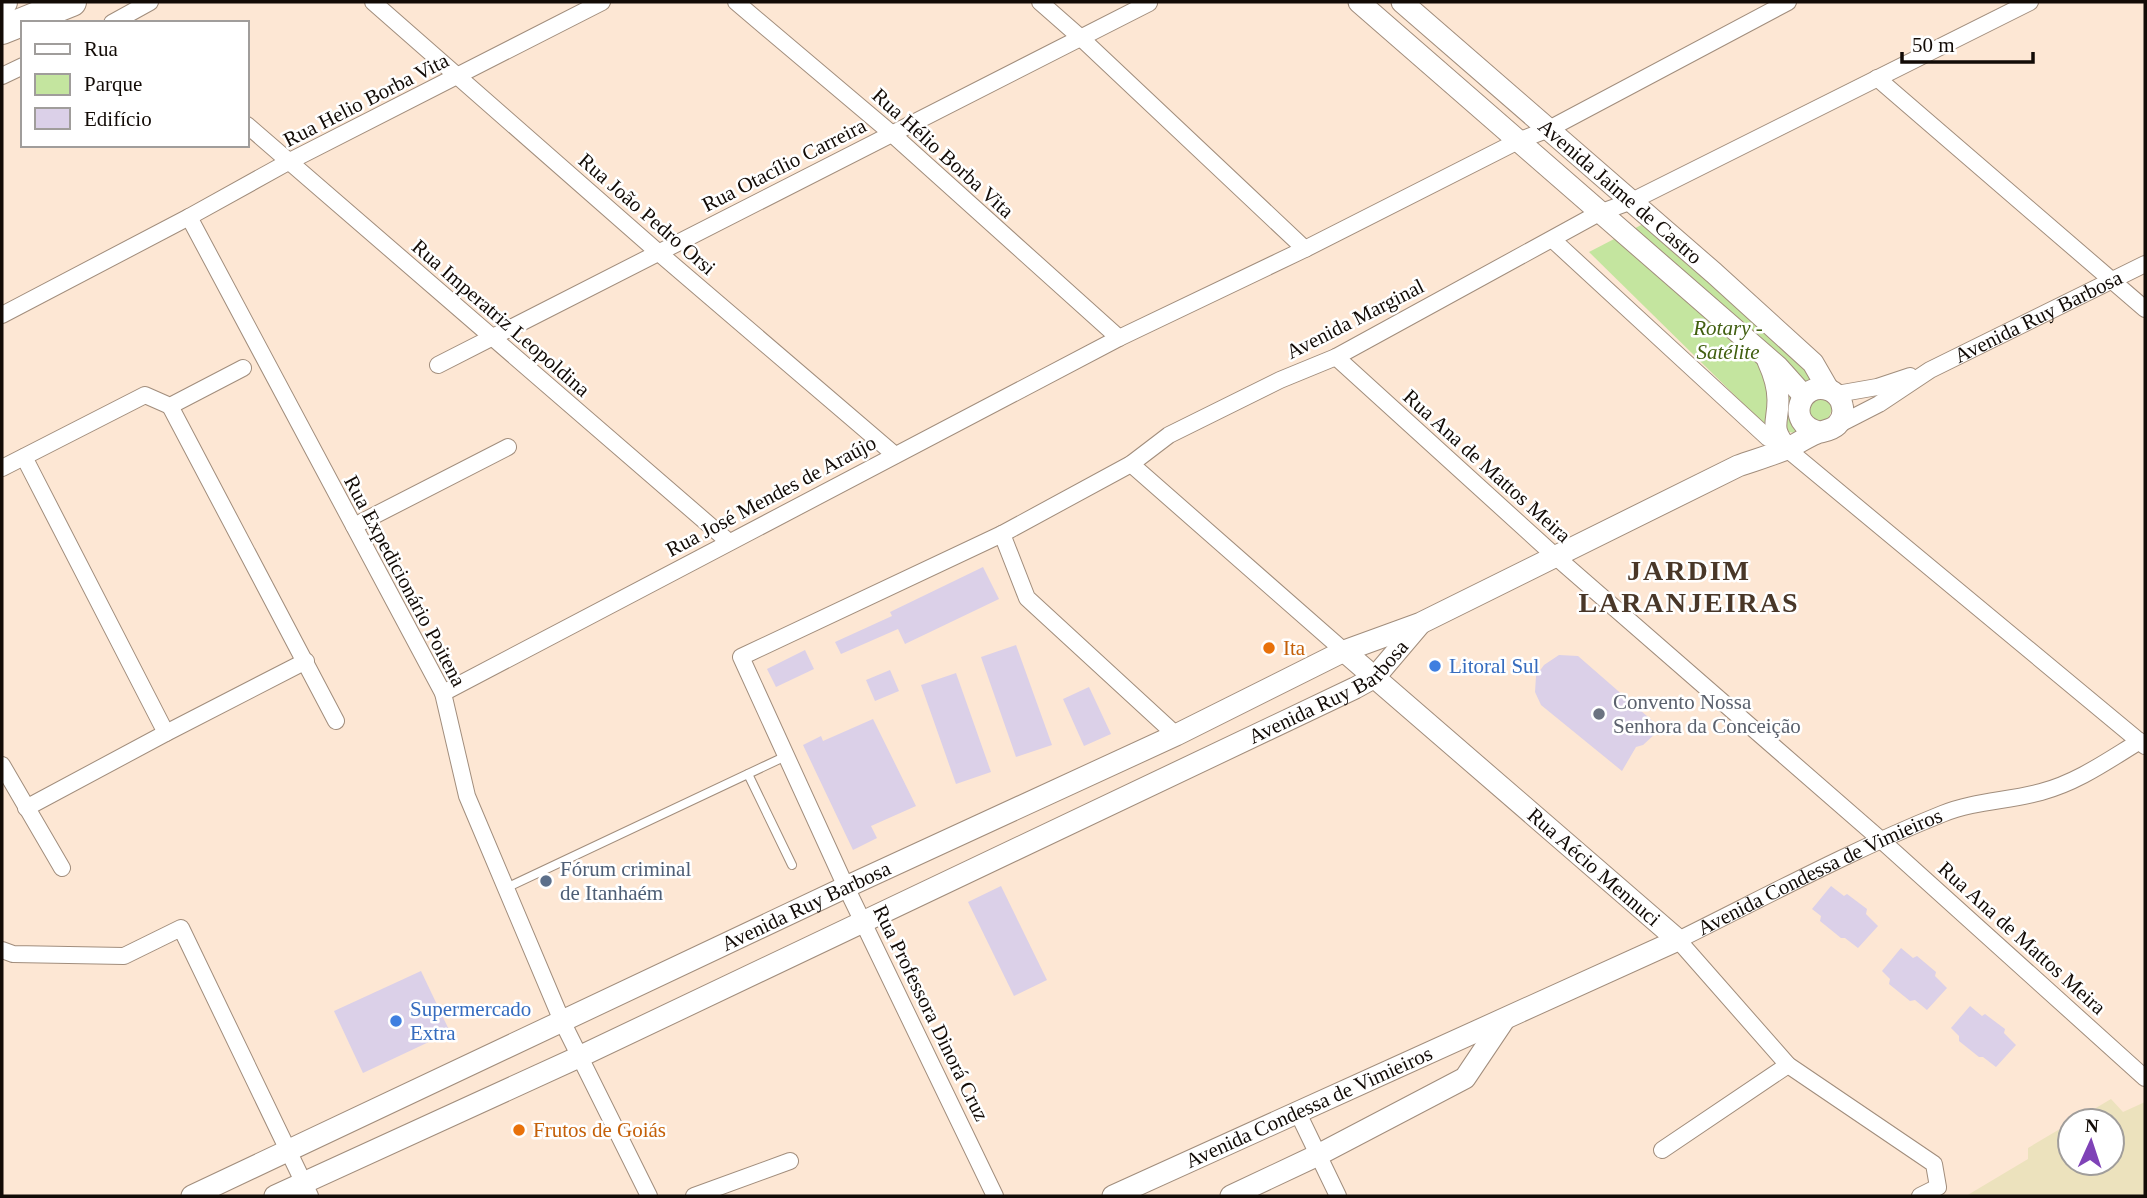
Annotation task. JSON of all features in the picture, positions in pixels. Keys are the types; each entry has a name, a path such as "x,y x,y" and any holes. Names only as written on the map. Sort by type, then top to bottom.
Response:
{"highway":[{"path":"24,21 72,2"},
{"path":"2,30 21,22"}],"street":[{"path":"120,21 150,2"},
{"name":"Rua João Pedro Orsi","path":"373,2 659,253 895,455"},
{"name":"Rua Helio Borba Vita","path":"2,315 190,217 290,161 602,2"},
{"name":"Rua Hélio Borba Vita","path":"736,2 891,133 1119,338"},
{"path":"1040,2 1305,249 1518,141 1549,129 1788,2"},
{"name":"Avenida Jaime de Castro","path":"1359,2 1788,377 1801,401"},
{"name":"Avenida Jaime de Castro","path":"1402,2 1632,201 1813,363 1832,392"},
{"name":"Avenida Marginal","path":"741,657 1002,534 1131,464 1169,435 1280,380 1336,357 1599,213 1632,201 2029,2"},
{"name":"Rua Otacílio Carreira","path":"438,365 1149,3"},
{"path":"2,76 21,67"},
{"path":"1877,78 2145,309"},
{"path":"1486,113 1506,91"},
{"name":"Rua Imperatriz Leopoldina","path":"248,126 729,542"},
{"name":"Rua Expedicionário Poitena","path":"190,217 443,693 467,796 562,1021 649,1196"},
{"path":"1553,240 1787,449 2143,744"},
{"name":"Rua José Mendes de Araújo","path":"443,693 1119,338 1305,249"},
{"name":"Avenida Ruy Barbosa","path":"192,1196 846,887 1176,735 1344,651 1421,623 1738,466 1787,449 1879,404 1930,370 2145,264"},
{"name":"Rua Ana de Mattos Meira","path":"1336,357 1555,556 1881,840 2145,1078"},
{"path":"1767,360 1773,372 1778,399 1771,432"},
{"path":"170,406 243,368"},
{"name":"Avenida Ruy Barbosa","path":"1738,466 1749,458 1780,418 1815,389 1832,392 1877,387 1930,370"},
{"path":"1801,401 1801,421 1805,426 1828,429 1843,415 1842,404 1832,392"},
{"path":"2,468 145,395 170,406 336,721"},
{"path":"354,526 508,447"},
{"path":"24,457 166,733"},
{"path":"1131,464 1344,651"},
{"path":"1002,534 1027,598 1176,735"},
{"name":"Avenida Ruy Barbosa","path":"275,1196 307,1189 1375,677 1421,623"},
{"name":"Rua Aécio Mennuci","path":"1344,651 1678,940 1788,1065 1934,1164 1938,1187 1920,1196"},
{"name":"Rua Professora Dinorá Cruz","path":"741,657 846,887 995,1196"},
{"path":"26,808 306,661"},
{"name":"Avenida Condessa de Vimieiros","path":"1113,1196 1678,940 1881,840 1945,813 1975,804 2041,792 2075,781 2143,744"},
{"path":"2,765 62,868"},
{"path":"2,950 13,954 124,956 181,928 307,1189"},
{"name":"Avenida Condessa de Vimieiros","path":"1231,1196 1318,1155 1465,1078 1504,1020"},
{"path":"1662,1150 1788,1065"},
{"path":"1297,1111 1338,1196"},
{"path":"694,1196 790,1161"}],"lane":[{"path":"506,888 786,756"},
{"path":"748,774 792,865"}],"green space":[{"name":"Rotary - Satélite","path":"1647,222 1805,367 1834,405 1828,419 1794,433 1767,427 1589,252"}],"sand":[{"path":"2111,1099 2118,1107 2098,1107"},
{"path":"2145,1102 2145,1196 1966,1196 2028,1159 2028,1148 2056,1131 2056,1177 2126,1177 2126,1111"}],"building":[{"path":"983,567 999,599 905,644 898,629 841,654 835,642 892,616 890,612"},
{"path":"1016,645 1052,745 1016,757 981,657"},
{"path":"805,650 814,669 776,687 767,669"},
{"name":"Convento Nossa Senhora da Conceição","path":"1559,655 1578,656 1656,724 1656,733 1643,745 1636,747 1622,771 1541,705 1535,692 1536,676 1544,665"},
{"path":"890,670 899,691 875,701 866,680"},
{"path":"956,673 991,772 956,784 921,685"},
{"path":"1089,687 1111,734 1084,746 1063,699"},
{"path":"873,719 916,806 871,826 877,838 853,850 803,745 821,736 823,741"},
{"path":"1001,886 1047,980 1014,996 968,902"},
{"path":"1831,886 1867,909 1866,914 1878,926 1858,948 1820,921 1821,916 1812,909"},
{"path":"1901,948 1913,958 1917,956 1936,972 1935,976 1947,988 1927,1010 1915,1000 1910,1001 1889,984 1890,979 1882,971"},
{"path":"421,971 450,1032 363,1073 334,1011"},
{"path":"1970,1006 2005,1029 2004,1033 2016,1045 1996,1067 1959,1041 1959,1036 1951,1028"}],"place":[{"name":"Ita","path":"1269,648"},
{"name":"Litoral Sul","path":"1435,666"},
{"name":"Convento Nossa Senhora da Conceição","path":"1599,714"},
{"name":"Fórum criminal de Itanhaém","path":"546,881"},
{"name":"Supermercado Extra","path":"396,1021"},
{"name":"Frutos de Goiás","path":"519,1130"}],"district":[{"name":"JARDIM LARANJEIRAS","path":"1689,586"}]}
